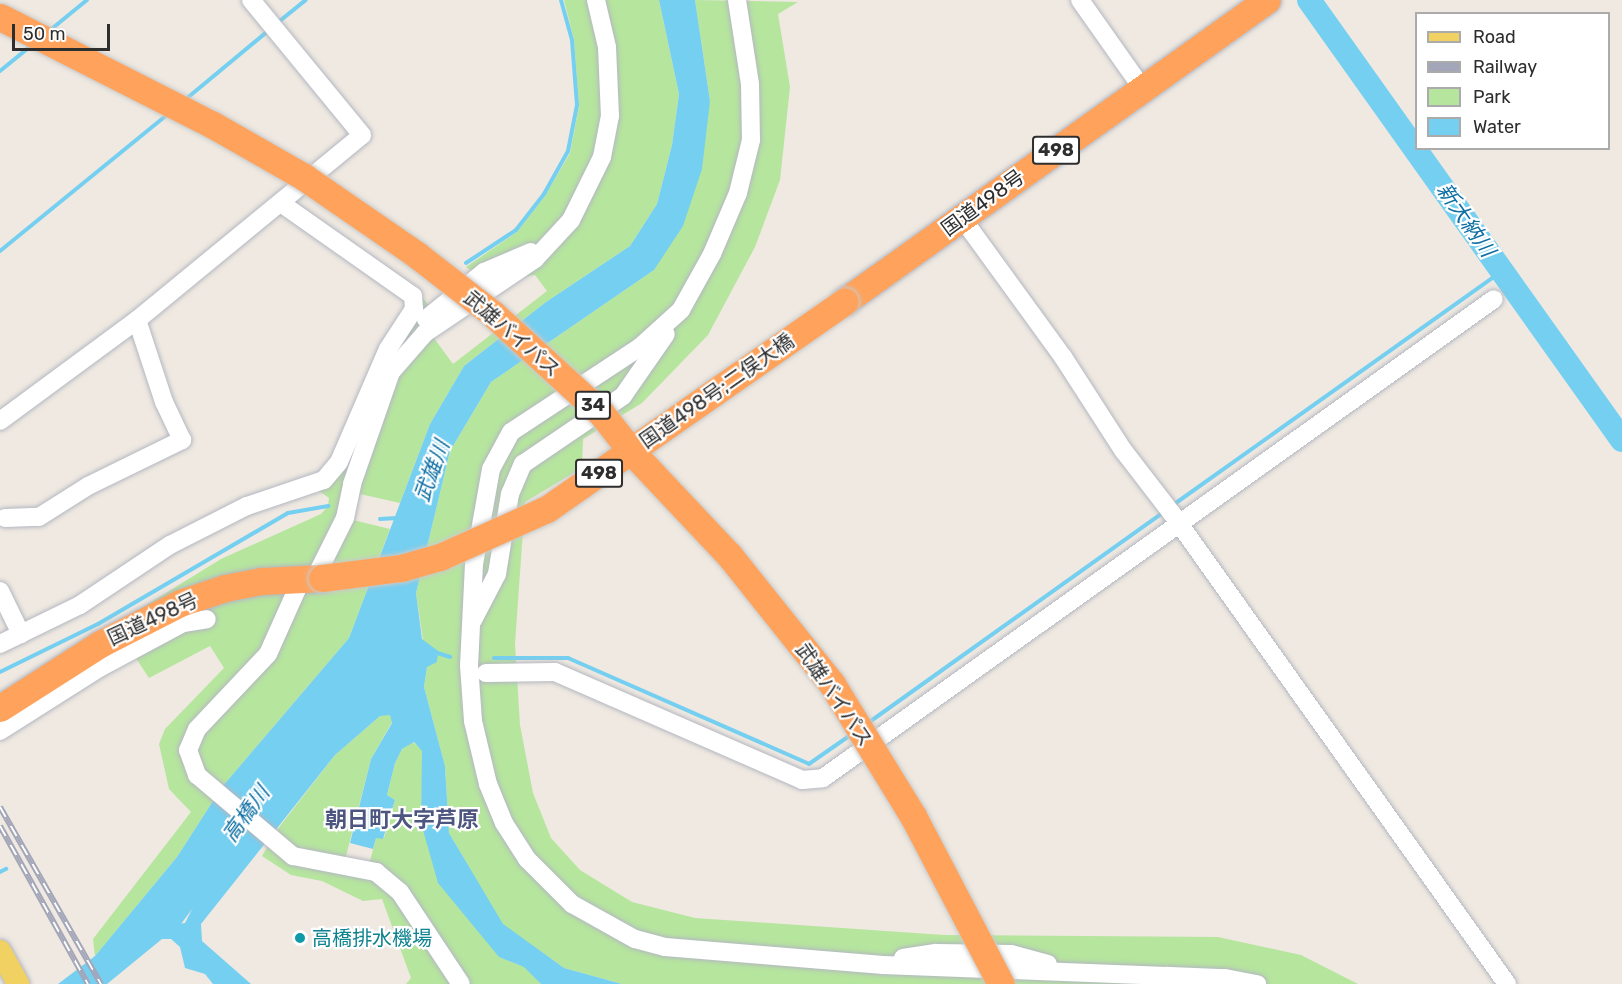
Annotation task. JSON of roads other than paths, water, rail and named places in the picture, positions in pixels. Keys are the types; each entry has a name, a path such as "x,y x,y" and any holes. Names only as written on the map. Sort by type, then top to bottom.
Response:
{"highway":[{"name":"国道498号","path":"845,301 1267,0"},
{"name":"武雄バイパス","path":"0,17 223,131 304,177 408,248 493,314 601,413 631,451 729,555 832,684 912,816 1001,984"},
{"name":"国道498号;二俣大橋","path":"313,578 401,568 496,535 547,509 845,301"},
{"name":"国道498号","path":"16,705 100,644 180,603 225,588 313,578"}],"main road":[{"path":"0,951 18,984"}],"street":[{"path":"0,421 137,320 282,204 362,135 251,0"},
{"path":"391,372 425,333 535,259 571,220 602,157 609,104 607,47 596,0"},
{"path":"471,624 497,574 510,494 523,464 623,396 681,310 712,254 738,193 751,140 750,84 737,0"},
{"path":"1080,0 1142,88"},
{"path":"282,204 413,296 414,309 391,372 345,518 268,654 197,729 188,750 197,775 216,794 293,856 376,872 399,892 461,984"},
{"path":"962,218 1063,357 1123,450 1162,500 1507,984"},
{"path":"0,644 80,605 170,545 246,506 324,480 339,462 388,349 406,330 484,272 548,245"},
{"path":"486,673 555,672 802,780 823,778 1175,519 1494,299"},
{"path":"681,310 639,347 511,432 491,469 481,508 471,624 469,666 473,721 488,784 504,824 527,859 572,904 635,939 665,947 883,965 1225,978 1257,984"},
{"path":"2,516 39,517 88,486 182,440 164,402 137,320"},
{"path":"0,591 21,634"},
{"path":"0,731 16,705 100,667 183,623 207,619"}],"water":[{"name":"武雄川","path":"659,0 695,0 710,101 702,169 683,226 654,270 491,382 450,451 416,593 422,639 438,651 437,662 427,667 424,687 445,766 449,833 503,924 564,968 622,984 541,984 524,967 499,957 438,883 421,823 422,751 414,742 402,749 395,763 387,795 395,800 383,839 376,838 373,849 350,843 371,759 392,723 390,715 380,716 335,755 201,924 202,941 251,984 213,984 205,974 185,968 180,947 171,939 162,939 107,984 58,984 95,956 177,857 222,787 349,638 430,424 464,366 546,302 630,246 657,204 672,145 679,94","holes":["198,874 209,876 185,923 178,924 191,880"]}],"waterway":[{"path":"49,31 87,0"},
{"path":"276,24 306,0"},
{"path":"466,263 516,230 544,194 568,151 577,105 572,40 561,0"},
{"name":"新大納川","path":"1309,0 1415,149"},
{"path":"186,99 268,31"},
{"path":"0,71 32,45"},
{"path":"0,251 169,113"},
{"name":"新大納川","path":"1416,150 1622,440"},
{"path":"1173,505 1502,271"},
{"path":"0,672 98,624 288,513 328,506"},
{"path":"868,723 1164,512"},
{"path":"380,519 397,518"},
{"path":"434,652 450,657"},
{"path":"494,658 568,658 809,764 852,734"},
{"name":"高橋川","path":"166,924 222,849"},
{"path":"0,872 6,869"}],"railway":[{"path":"0,807 101,984"},
{"path":"0,826 88,984"}],"place":[{"name":"高橋排水機場","path":"300,938"}],"district":[{"name":"朝日町大字芦原","path":"402,820"}]}
